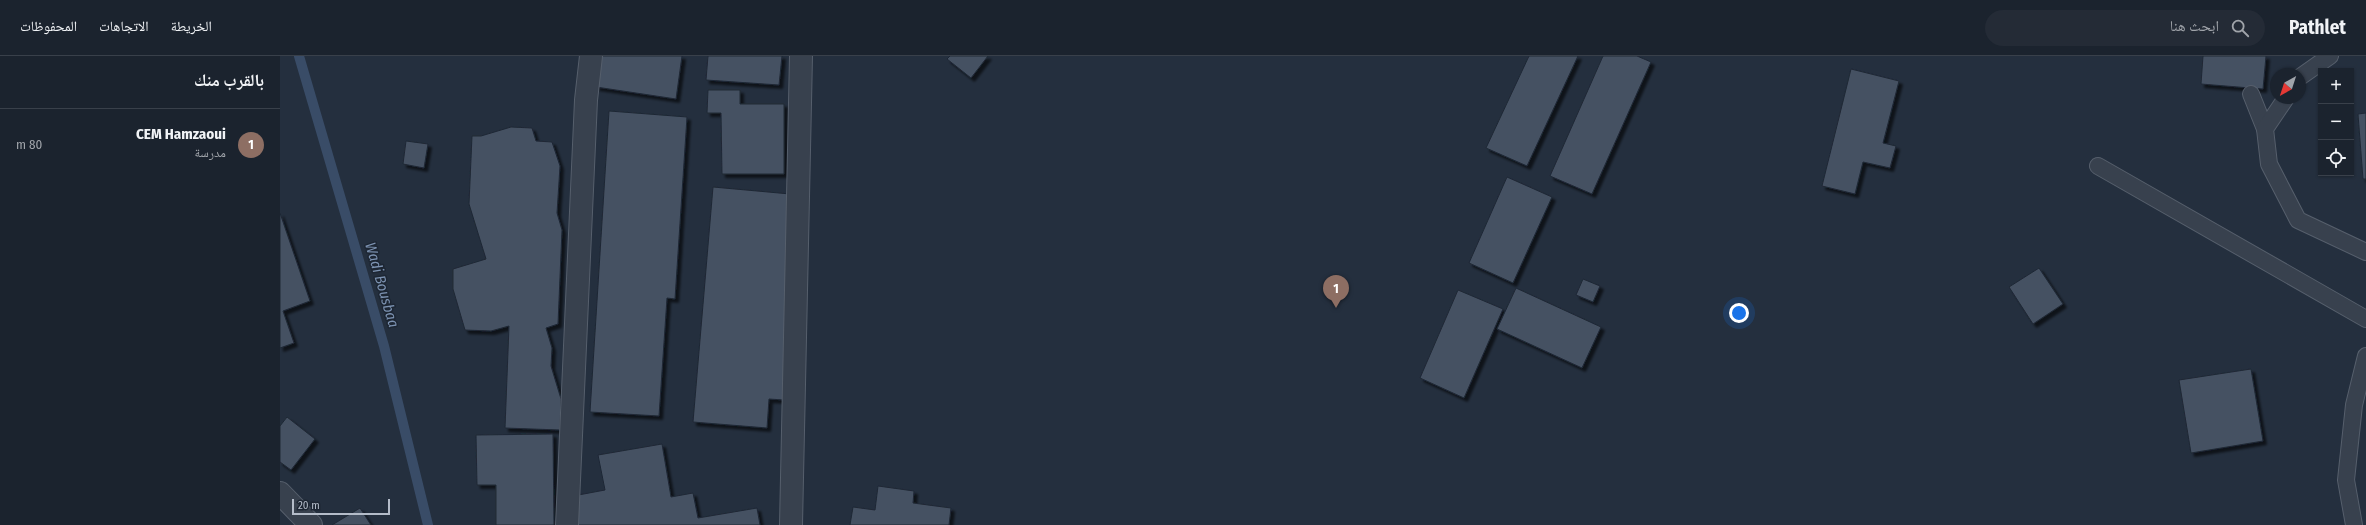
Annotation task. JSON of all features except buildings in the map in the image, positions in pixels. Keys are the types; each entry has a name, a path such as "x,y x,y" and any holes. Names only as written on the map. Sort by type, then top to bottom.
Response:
{"street":[{"path":"567,525 586,100 591,56"},
{"path":"791,525 801,56"},
{"path":"280,493 310,525"}],"lane":[{"path":"2306,74 2330,56"},
{"path":"2251,94 2265,129 2268,164 2298,220 2366,252"},
{"path":"2265,129 2282,104"},
{"path":"2098,166 2366,319"},
{"path":"2354,525 2346,480 2354,405 2366,356"}],"waterway":[{"name":"Wadi Bousbaa","path":"299,56 384,346 428,525"}],"place":[{"name":"CEM Hamzaoui","path":"1336,308"}]}
